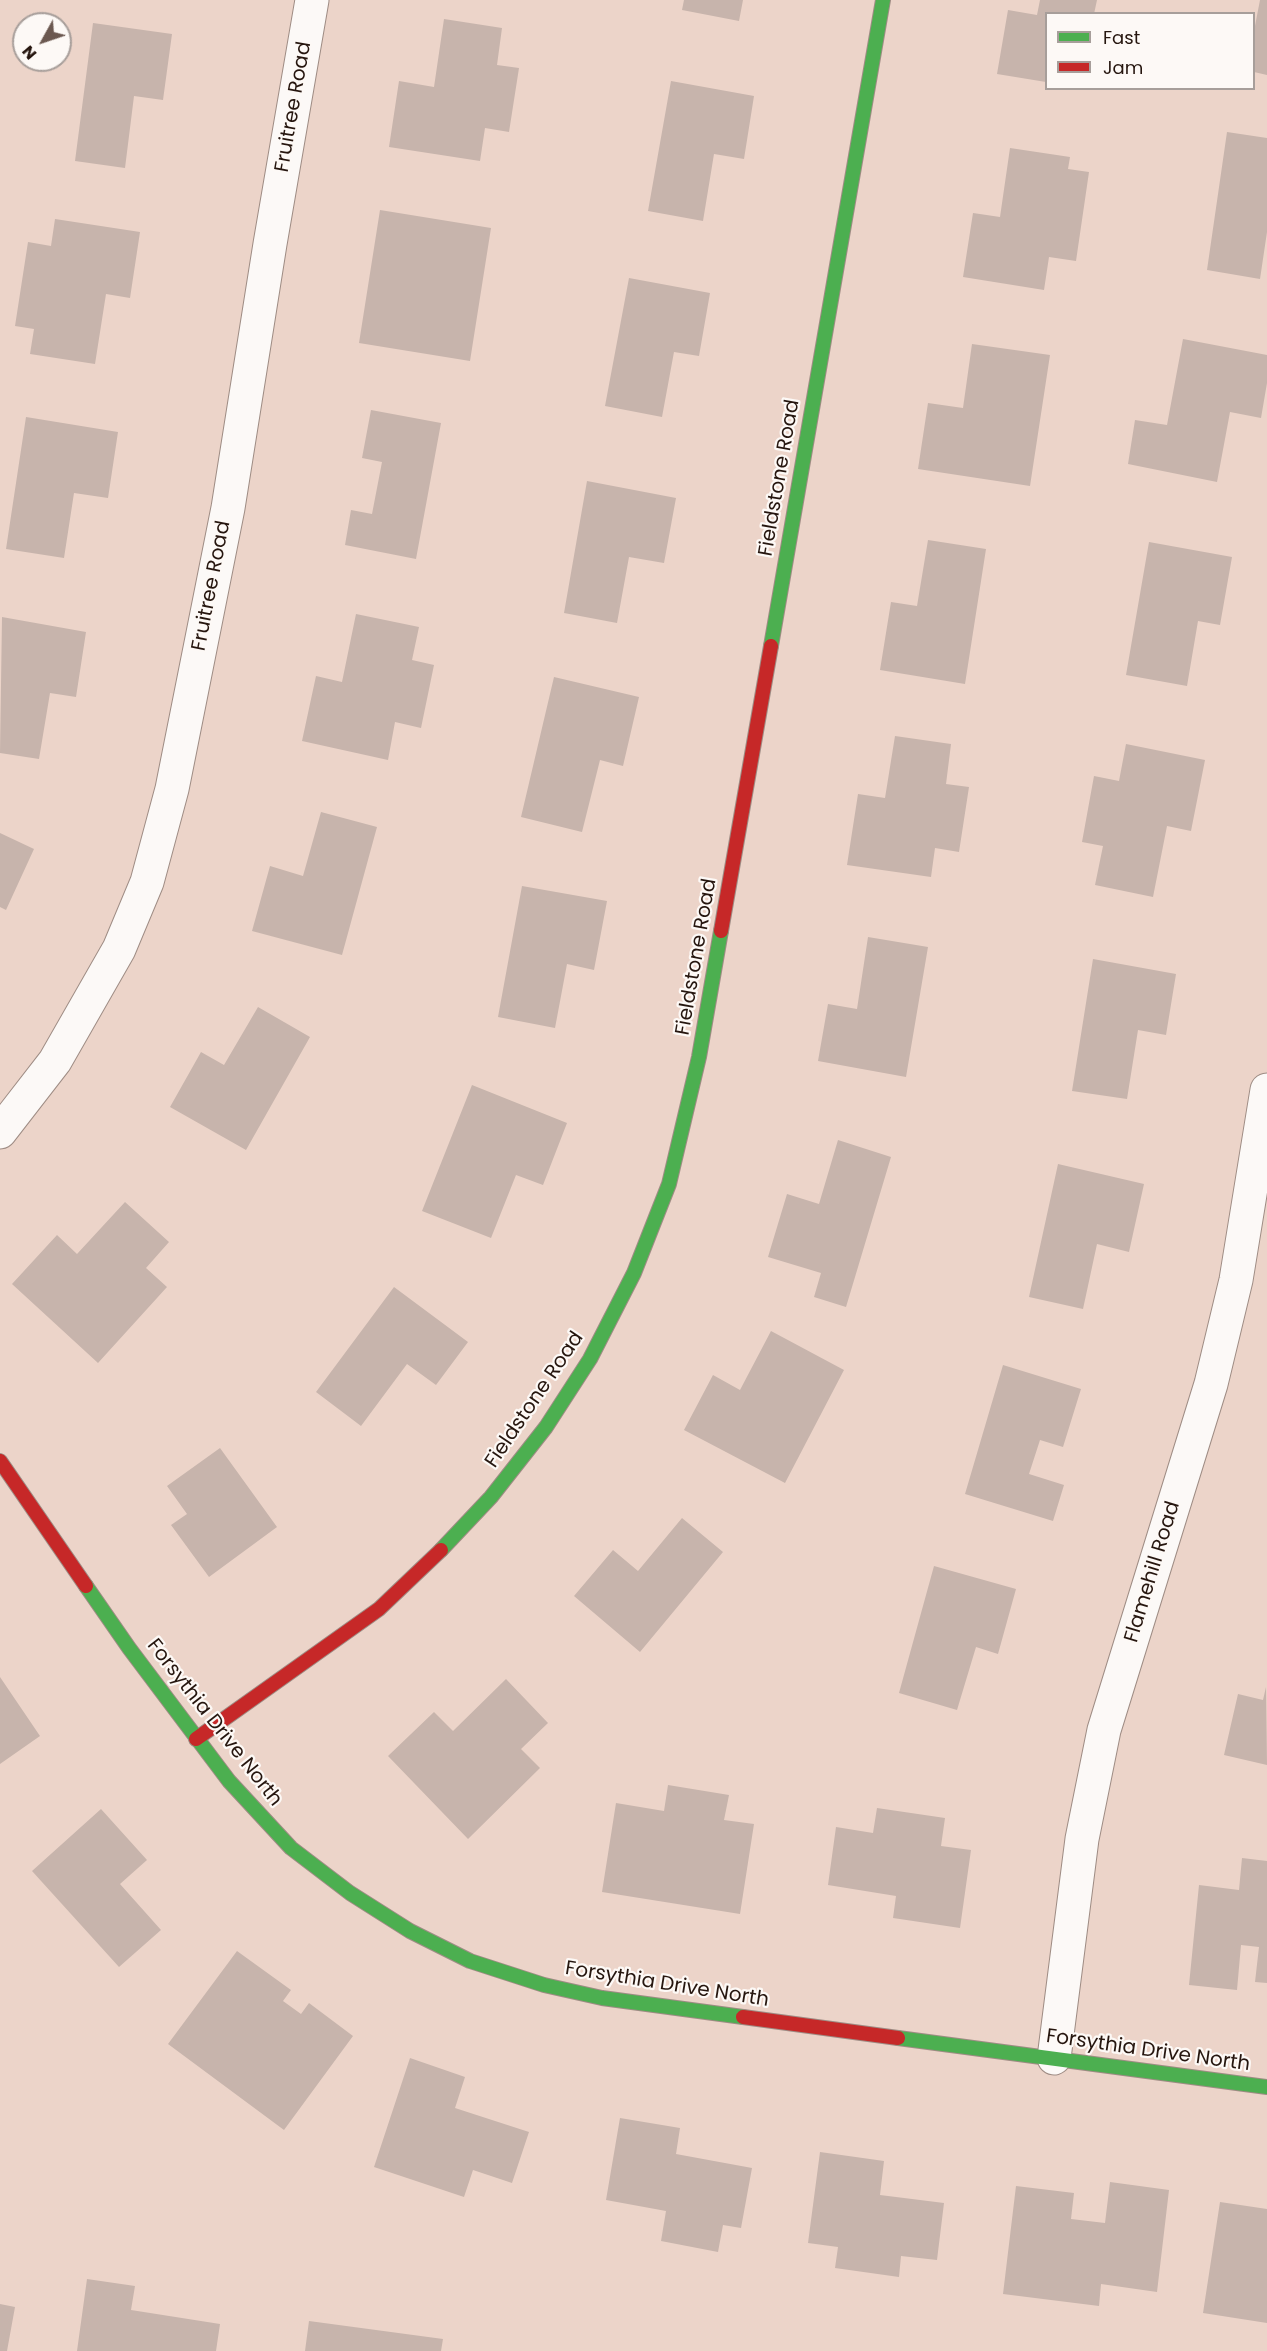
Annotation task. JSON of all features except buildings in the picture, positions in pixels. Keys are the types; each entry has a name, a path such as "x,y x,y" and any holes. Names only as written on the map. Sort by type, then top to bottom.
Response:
{"street":[{"name":"Fruitree Road","path":"0,1132 56,1061 119,949 147,882 172,789 228,508 312,0"},
{"name":"Fieldstone Road","path":"196,1739 379,1609 432,1560 491,1497 546,1426 590,1359 634,1272 669,1184 699,1057 883,0"},
{"name":"Flamehill Road","path":"1054,2058 1082,1839 1104,1730 1211,1384 1236,1280 1267,1090"},
{"name":"Forsythia Drive North","path":"0,1461 129,1648 229,1781 291,1848 350,1893 410,1931 470,1960 544,1985 602,1998 1267,2087"}],"traffic: fast":[{"path":"771,646 883,0"},
{"path":"441,1550 491,1497 546,1427 590,1359 634,1273 669,1184 699,1057 721,931"},
{"path":"86,1586 129,1648 229,1781 291,1848 350,1893 410,1931 470,1961 544,1985 602,1998 743,2017"},
{"path":"898,2038 1267,2087"}],"traffic: jam":[{"path":"721,931 771,646"},
{"path":"0,1461 86,1586"},
{"path":"196,1739 379,1609 441,1550"},
{"path":"743,2017 898,2038"}]}
